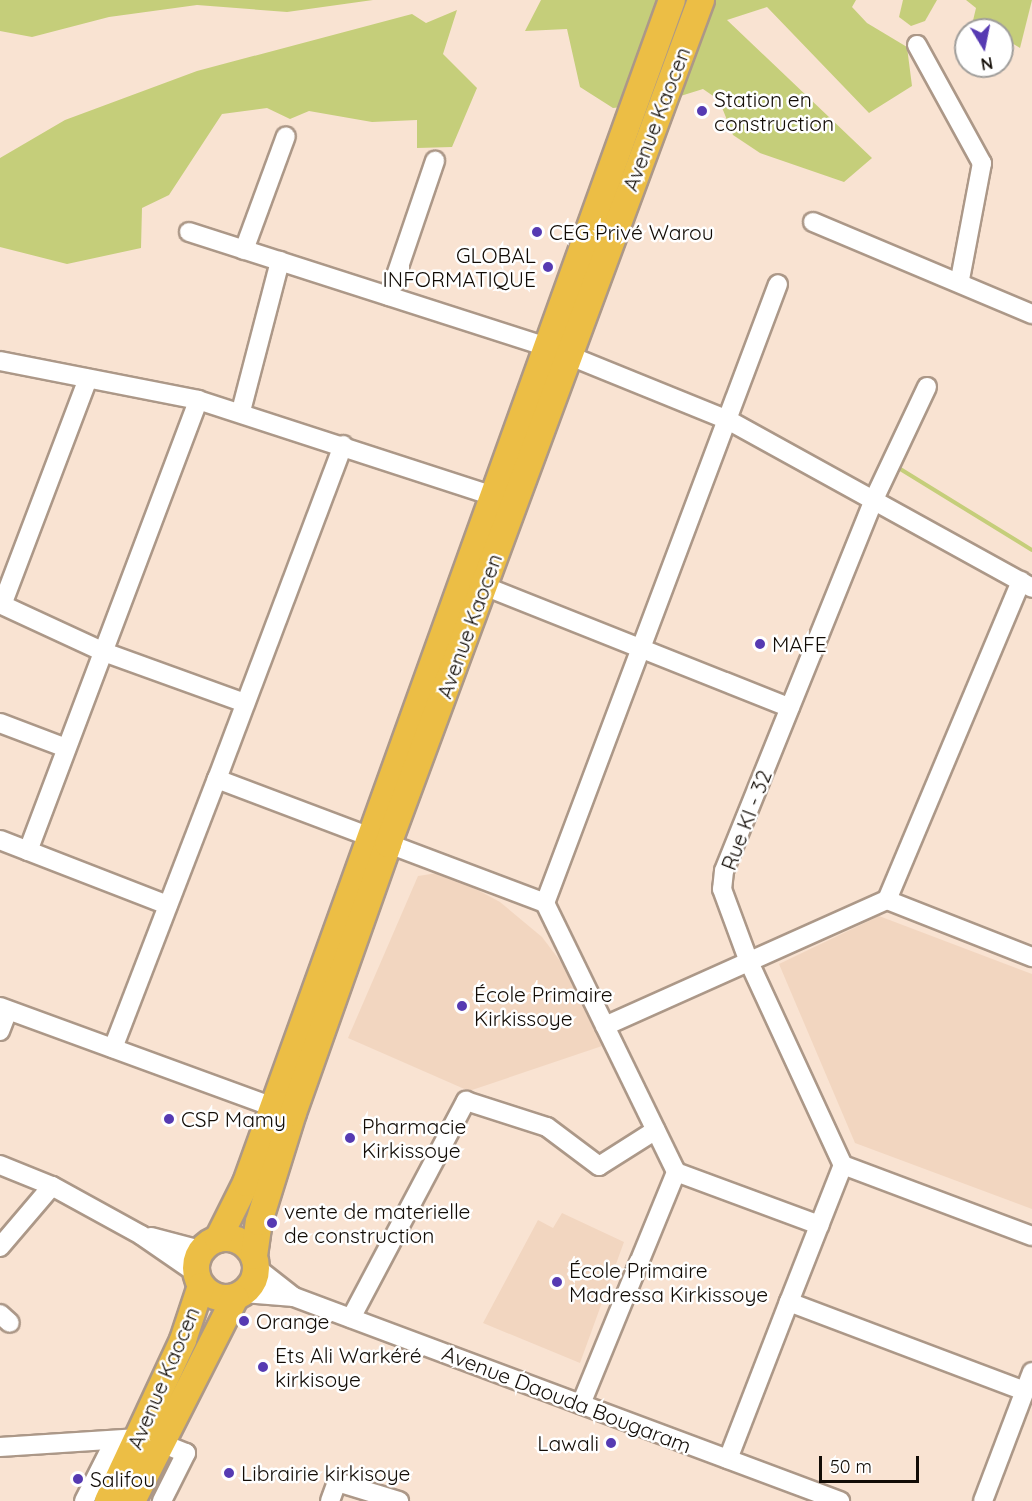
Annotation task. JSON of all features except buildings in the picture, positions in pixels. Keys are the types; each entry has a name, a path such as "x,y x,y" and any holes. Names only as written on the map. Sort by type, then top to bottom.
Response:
{"highway":[{"name":"Avenue Kaocen","path":"108,1501 139,1440 204,1262 273,1107 379,840 484,586 672,0"},
{"name":"Avenue Kaocen","path":"132,1501 139,1440 239,1295 256,1262 259,1222 379,840 494,496 558,351 701,0"},
{"path":"239,1295 216,1298 204,1262 240,1241 256,1262"}],"street":[{"path":"917,45 983,168 960,279"},
{"path":"244,249 286,136"},
{"path":"389,296 435,161"},
{"path":"813,222 960,279 1032,314"},
{"path":"189,232 558,351 728,420 875,497 1026,585 887,900 605,1026"},
{"path":"241,411 280,261"},
{"path":"545,903 778,284"},
{"path":"0,361 198,400 241,411 494,496"},
{"path":"88,379 1,604 104,652 245,703"},
{"name":"Rue KI - 32","path":"843,1165 749,962 723,880 875,497 927,387"},
{"path":"28,850 198,400"},
{"path":"113,1048 343,445"},
{"path":"484,586 790,708"},
{"path":"0,723 66,748"},
{"path":"217,779 545,903 676,1172 819,1225"},
{"path":"0,840 168,905"},
{"path":"887,900 1031,953"},
{"path":"0,1030 4,1008 273,1107"},
{"path":"351,1318 466,1101 547,1127 599,1166 656,1130"},
{"path":"0,1165 52,1186 141,1235 204,1262"},
{"path":"728,1459 843,1165 1032,1236"},
{"path":"581,1404 676,1172"},
{"path":"0,1247 52,1186"},
{"name":"Avenue Daouda Bougaram","path":"256,1262 294,1297"},
{"name":"Avenue Daouda Bougaram","path":"239,1295 294,1297 840,1501"},
{"path":"789,1302 1025,1391"},
{"path":"982,1501 1032,1372"},
{"path":"0,1447 139,1440 186,1453 162,1501"},
{"path":"84,1501 139,1440"},
{"path":"330,1501 337,1482 399,1501"}],"shaded area":[{"path":"0,0 373,0 287,12 197,5 109,17 32,37 0,31"},
{"path":"541,0 856,0 852,7 867,23 907,47 912,86 869,113 767,7 727,20 872,158 844,182 760,153 733,135 719,100 703,89 658,103 613,108 580,87 567,29 525,31"},
{"path":"903,0 937,0 925,21 911,26 899,17"},
{"path":"966,0 1032,0 1020,48 1014,44 1014,18 974,18 976,8"},
{"path":"457,10 443,54 477,88 452,147 417,148 417,120 372,122 309,111 290,119 267,108 222,114 169,195 142,208 141,248 67,264 0,247 0,158 65,120 197,71 412,14 426,23"},
{"path":"444,872 500,902 542,937 573,978 605,1045 469,1091 348,1038 418,876"},
{"path":"879,916 1032,974 1032,1209 855,1143 779,964"},
{"path":"562,1213 624,1242 580,1363 483,1323 538,1220 553,1228"}],"waterway":[{"path":"897,467 1032,550"}],"place":[{"name":"Station en construction","path":"702,111"},
{"name":"CEG Privé Warou","path":"537,232"},
{"name":"GLOBAL INFORMATIQUE","path":"548,267"},
{"name":"MAFE","path":"760,644"},
{"name":"École Primaire Kirkissoye","path":"462,1006"},
{"name":"CSP Mamy","path":"169,1119"},
{"name":"Pharmacie Kirkissoye","path":"350,1138"},
{"name":"vente de materielle de construction","path":"272,1223"},
{"name":"École Primaire Madressa Kirkissoye","path":"557,1282"},
{"name":"Orange","path":"244,1321"},
{"name":"Ets Ali Warkéré kirkisoye","path":"263,1367"},
{"name":"Lawali","path":"611,1443"},
{"name":"Librairie kirkisoye","path":"229,1473"},
{"name":"Salifou","path":"78,1479"}]}
